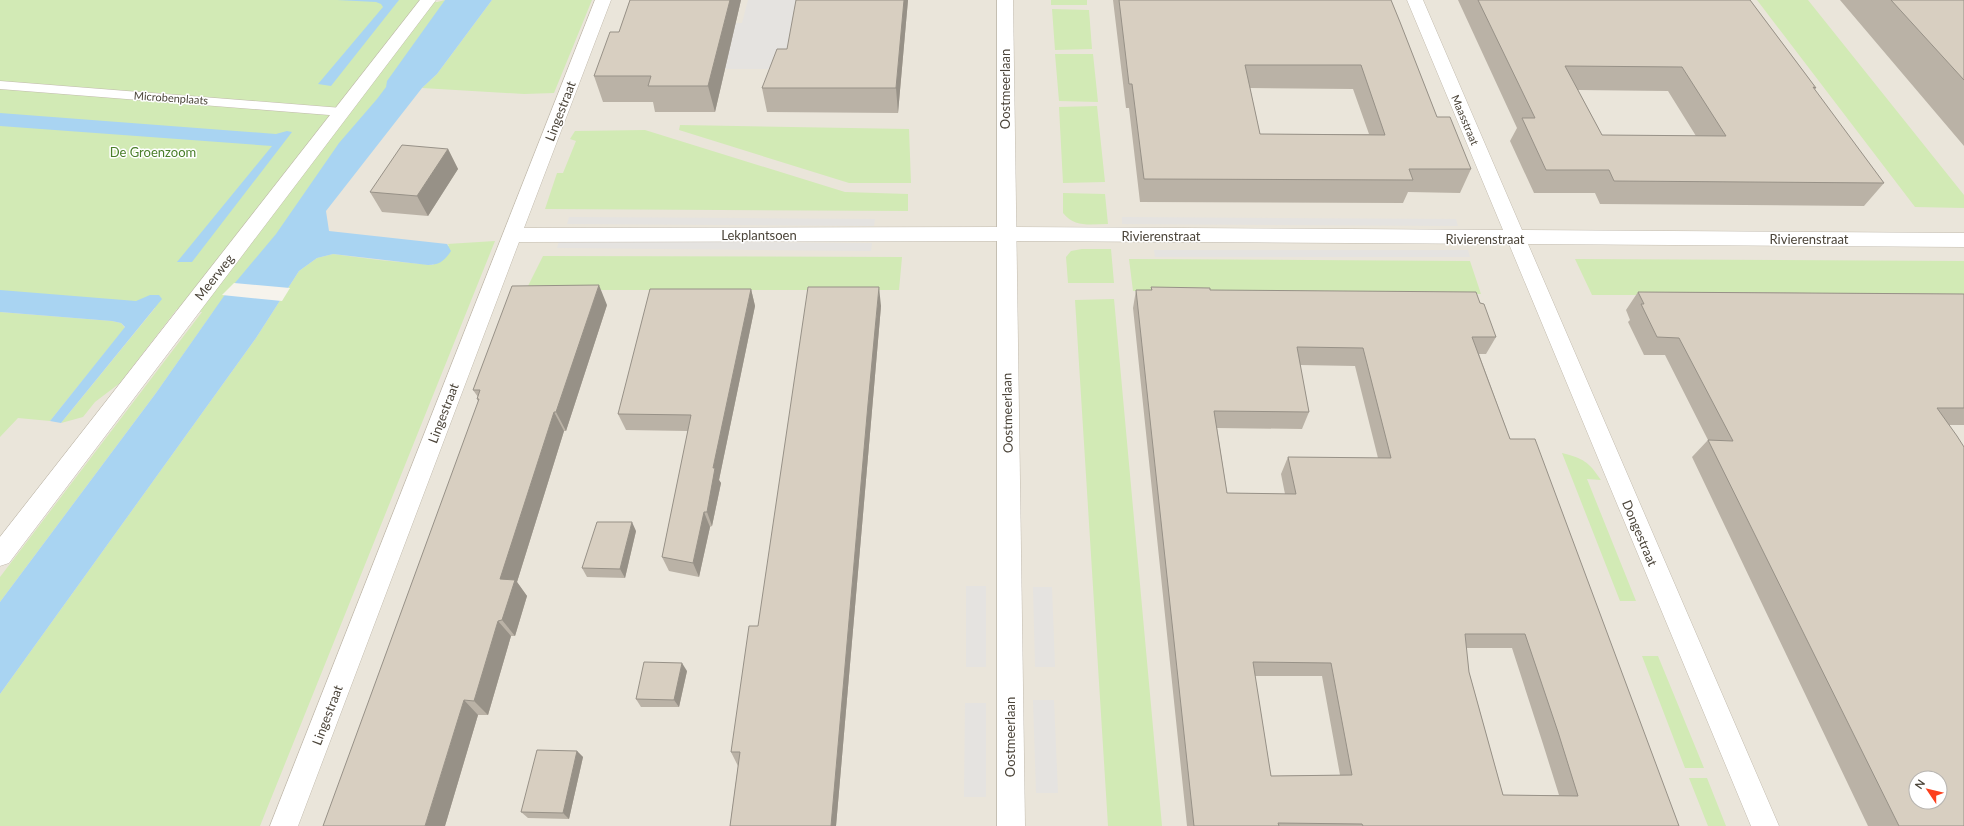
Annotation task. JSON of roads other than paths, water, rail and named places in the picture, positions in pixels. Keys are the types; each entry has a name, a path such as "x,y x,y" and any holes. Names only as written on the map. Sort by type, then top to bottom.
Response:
{"street":[{"name":"Meerweg","path":"0,555 428,0"},
{"name":"Lingestraat","path":"284,826 603,0"},
{"name":"Oostmeerlaan","path":"1005,0 1005,234 1011,826"},
{"name":"Maasstraat","path":"1415,0 1516,239"},
{"name":"Lekplantsoen","path":"512,235 1005,234"},
{"name":"Rivierenstraat","path":"1005,234 1516,239 1964,240"},
{"name":"Dongestraat","path":"1516,239 1765,826"}],"lane":[{"name":"Microbenplaats","path":"0,85 342,112"}],"water":[{"path":"337,0 399,0 331,86 318,84 383,7 381,4 376,2"},
{"path":"445,0 492,0 437,74 422,88 326,211 329,231 447,244 451,251 442,261 436,264 428,265 333,254 317,258 299,271 256,338 0,694 0,602 156,393 224,296 276,234 339,143 386,87 387,81"},
{"path":"0,113 276,134 287,131 292,132 192,262 177,262 272,146 0,126"},
{"path":"0,290 136,301 150,295 159,295 162,299 61,423 50,421 125,327 121,323 112,321 0,312"}],"park label":[{"name":"De Groenzoom","path":"153,152"}]}
